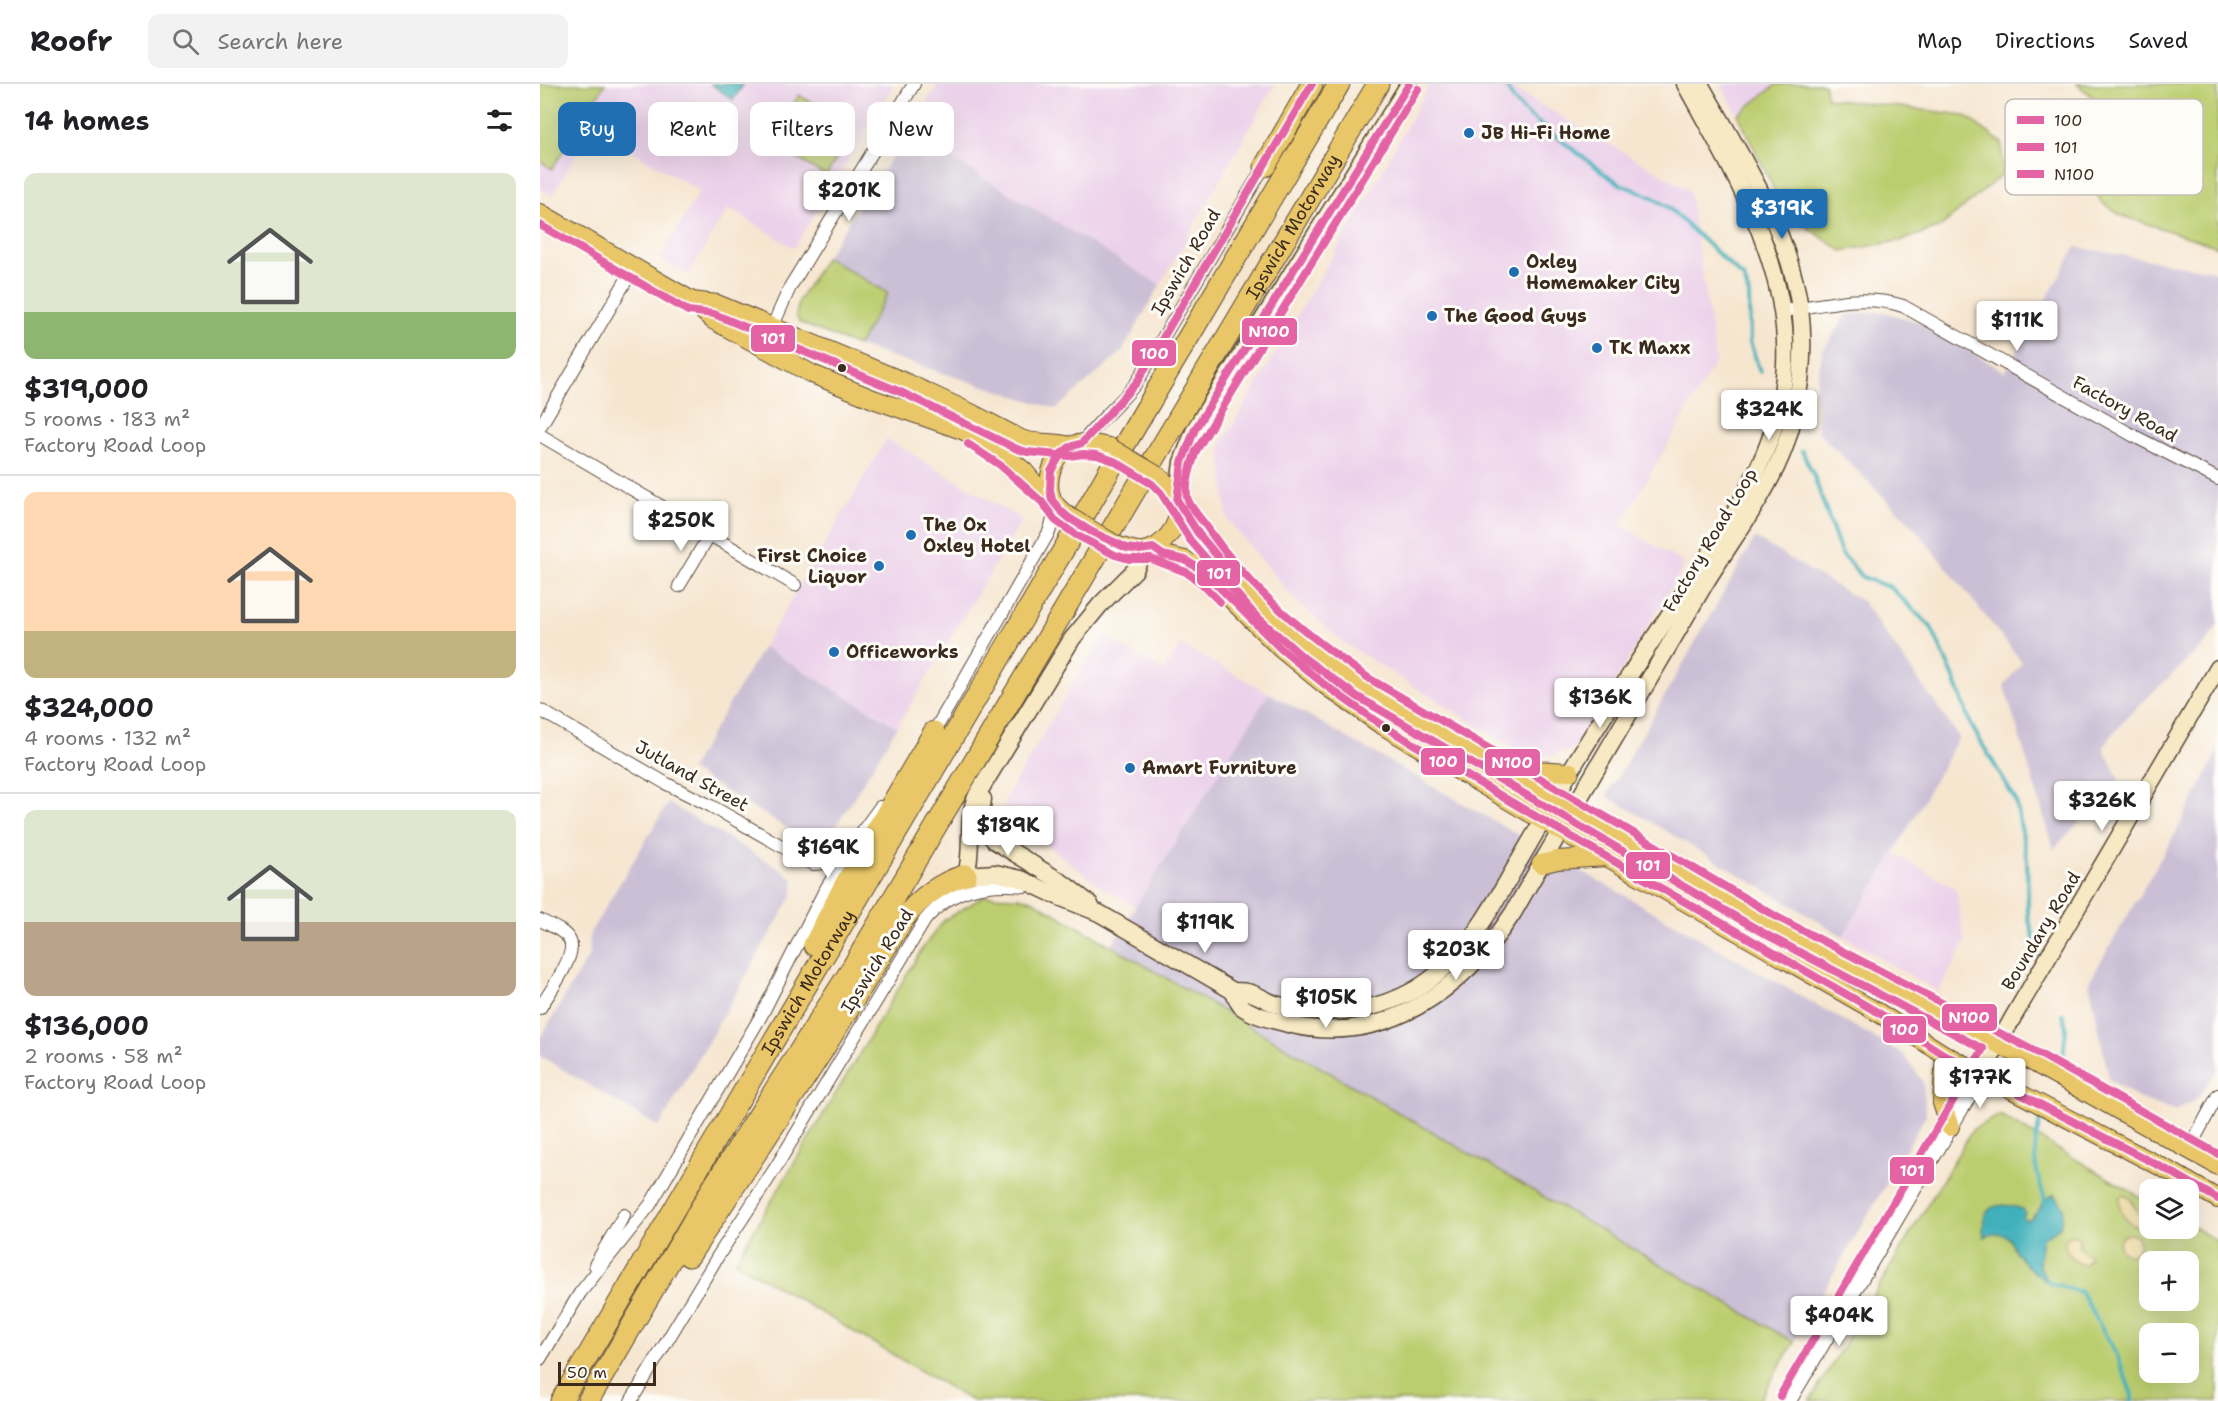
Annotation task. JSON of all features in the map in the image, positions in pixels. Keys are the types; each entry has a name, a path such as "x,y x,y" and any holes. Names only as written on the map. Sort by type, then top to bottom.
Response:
{"highway":[{"path":"1265,166 1312,84"},
{"name":"Ipswich Motorway","path":"561,1401 811,978 1067,513 1115,453 1339,84"},
{"name":"Ipswich Motorway","path":"588,1401 710,1192 846,978 1110,541 1378,84"},
{"path":"811,978 808,957 846,883 934,732"},
{"path":"621,1344 648,1320 821,1053 902,921 931,891 964,883"}],"main road":[{"path":"964,883 970,859 974,803 978,792 992,773 1072,639 1100,605 1135,570 1148,549 1169,535 1174,527 1182,462 1195,429 1409,84"},
{"name":"Factory Road Loop","path":"1233,991 1250,993 1276,1005 1315,1012 1335,1012 1373,1006 1414,990 1446,967 1494,905 1570,772 1634,668 1729,522 1759,466 1776,420 1784,378 1785,339 1777,282 1759,229 1685,84"},
{"name":"Factory Road Loop","path":"1233,991 1241,1006 1259,1015 1319,1029 1357,1027 1407,1014 1444,990 1482,955 1507,923 1716,565 1771,476 1784,449 1797,404 1801,348 1800,308 1772,218 1700,84"},
{"path":"540,213 692,301 713,320 797,367 842,388 962,430 989,443 1018,465 1038,488 1067,513 1110,541 1148,549 1185,561 1203,571 1281,649 1353,706 1543,820 1879,1013 1945,1055 2175,1174 2218,1199"},
{"path":"692,301 717,304 906,383 1029,442 1076,445 1115,453 1168,486 1198,533 1242,586 1311,650 1364,688 1772,926 1998,1045 2218,1166"},
{"path":"1067,513 1049,484 1052,466 1064,451 1076,445"},
{"name":"Boundary Road","path":"1982,1074 2218,668"},
{"path":"1499,768 1570,772"},
{"path":"992,773 981,809 984,824 992,838 1005,849 1063,883 1100,913"},
{"path":"1541,864 1557,860 1610,857"},
{"path":"964,883 989,873 1010,874 1100,913 1233,991"},
{"path":"1945,1055 1942,1102 1950,1127"}],"street":[{"path":"763,348 790,286 915,84"},
{"name":"Ipswich Road","path":"1076,445 1109,414 1137,382 1265,166 1300,84"},
{"path":"540,427 634,267"},
{"name":"Factory Road","path":"1782,310 1850,300 1890,302 1904,306 2134,436 2218,479"},
{"path":"540,435 795,585"},
{"path":"568,1312 587,1284 650,1205 761,1016 824,892 856,840 934,732 1049,532 1067,513"},
{"path":"678,586 710,534"},
{"name":"Jutland Street","path":"540,710 667,784 711,806 813,864 825,864 842,855 856,840"},
{"name":"Ipswich Road","path":"631,1401 718,1256 776,1167 918,929 938,906 964,883"},
{"path":"540,920 567,937 572,949 566,965 540,1008"},
{"name":"Boundary Road","path":"1789,1401 1982,1074"},
{"path":"2189,1149 2218,1095"},
{"path":"540,1359 624,1215"}],"shaded area":[{"path":"540,84 894,84 883,102 867,102 867,128 855,148 855,102 750,102 750,156 850,156 794,248 728,208 688,275 660,259 700,191 636,154 636,102 558,102 558,156 576,156 552,196 540,188"},
{"path":"938,84 1275,84 1160,285 948,156 954,156 954,102 927,102"},
{"path":"1430,84 1505,84 1689,190 1716,361 1621,525 1685,564 1575,748 1533,760 1344,643 1297,602 1227,519 1221,445 1372,189"},
{"path":"1721,84 1777,84 1738,115"},
{"path":"892,156 948,156 1160,285 1122,352 1056,409 858,346 888,293 826,257"},
{"path":"2076,247 2218,272 2218,624 2206,643 2129,715 2105,744 2104,750 2119,779 2054,849 2004,686 2022,662 1914,527 1818,432 1815,391 1823,350 1847,314 1884,312 1922,323 2005,372"},
{"path":"887,439 1022,520 897,727 763,647"},
{"path":"1755,538 1863,602 1959,737 1894,853 1843,936 1607,796"},
{"path":"1104,636 1164,671 1181,645 1269,693 1137,907 1097,884 1005,812 1005,799 1072,685"},
{"path":"763,647 897,727 822,849 690,770"},
{"path":"1269,693 1903,1054 1923,1082 1926,1115 1794,1342 1111,946"},
{"path":"2218,744 2218,1069 2198,1098 2175,1111 2138,1098 2109,1079 2089,982 2175,834 2213,762"},
{"path":"668,803 787,873 794,881 793,894 659,1127 540,1056 540,1039 589,955 590,933"},
{"path":"1894,853 1956,889 1965,943 1938,992 1843,936"}],"green space":[{"path":"540,84 605,84 594,102 558,102 558,156 560,156 552,169 540,161"},
{"path":"1777,84 1824,84 1827,98 1964,115 2002,143 2003,174 1940,227 1904,240 1842,251 1785,212 1738,115"},
{"path":"2077,84 2218,84 2218,247 2120,215 2100,201 2098,195 2203,195 2203,99 2095,99"},
{"path":"799,95 811,102 795,102"},
{"path":"793,156 838,156 826,176"},
{"path":"826,257 888,293 858,346 800,323 796,316 799,300"},
{"path":"984,896 1019,897 1032,900 1794,1342 1759,1401 972,1401 735,1262 922,949 944,920"},
{"path":"2000,1115 2139,1196 2139,1239 2199,1239 2199,1230 2218,1242 2218,1401 1810,1401 1973,1129"}],"sand":[{"path":"2123,1195 2131,1199 2139,1213 2139,1226 2131,1224 2124,1216 2120,1207 2120,1197"},
{"path":"2129,1234 2136,1237 2139,1244 2136,1251 2129,1254 2122,1251 2119,1244 2122,1237"},
{"path":"2074,1235 2079,1239 2079,1247 2090,1257 2084,1265 2073,1258 2067,1250 2066,1238"}],"water":[{"path":"711,84 742,84 743,85 733,100"},
{"path":"2055,1194 2064,1208 2060,1227 2042,1239 2039,1265 2049,1283 2023,1262 2005,1235 1993,1234 1984,1237 1983,1227 1984,1218 1992,1208 2005,1205 2023,1209 2025,1220 2029,1220 2046,1200"}],"waterway":[{"path":"1505,84 1513,99 1527,114 1605,174 1622,185 1652,197 1668,207 1744,278 1749,295 1750,342 1760,372"},
{"path":"1802,451 1814,476 1841,553 1862,577 1890,587 1931,627 1954,678 1971,725 2016,801 2027,859 2028,916 2038,955"},
{"path":"2063,1014 2066,1027 2063,1059"},
{"path":"2041,1116 2035,1158 2044,1202"},
{"path":"2047,1280 2049,1283 2081,1292 2117,1355 2132,1395 2132,1401"}],"transit line":[{"name":"100","path":"1312,84 1137,382 1082,443 1070,447 1061,454 1051,471 1052,500 1069,518 1092,532 1127,548 1140,550 1153,548 1163,555 1185,560 1203,571 1281,649 1325,685 1380,724 1523,809 1879,1013 1945,1055 2175,1174 2218,1199"},
{"name":"100","path":"1237,580 1198,533 1177,500 1182,462 1195,429 1409,84"},
{"name":"N100","path":"1418,89 1196,451 1189,475 1188,500 1225,552 1282,612 1370,679 1777,917 2036,1052 2218,1154"},
{"name":"101","path":"540,225 688,311 714,314 903,393 1017,449 1069,456 1097,455 1114,461 1152,484 1161,493 1190,540 1255,615 1304,658 1358,697 1767,935 1983,1049 1780,1396"},
{"name":"101","path":"968,444 1000,465 1042,502 1055,520 1076,535 1115,555 1129,559 1151,559 1186,572 1220,602"}],"place":[{"name":"JB Hi-Fi Home","path":"1469,133"},
{"name":"Oxley Homemaker City","path":"1514,272"},
{"name":"The Good Guys","path":"1432,316"},
{"name":"TK Maxx","path":"1597,348"},
{"name":"The Ox Oxley Hotel","path":"911,535"},
{"name":"First Choice Liquor","path":"879,566"},
{"name":"Officeworks","path":"834,652"},
{"name":"Amart Furniture","path":"1130,768"}]}
